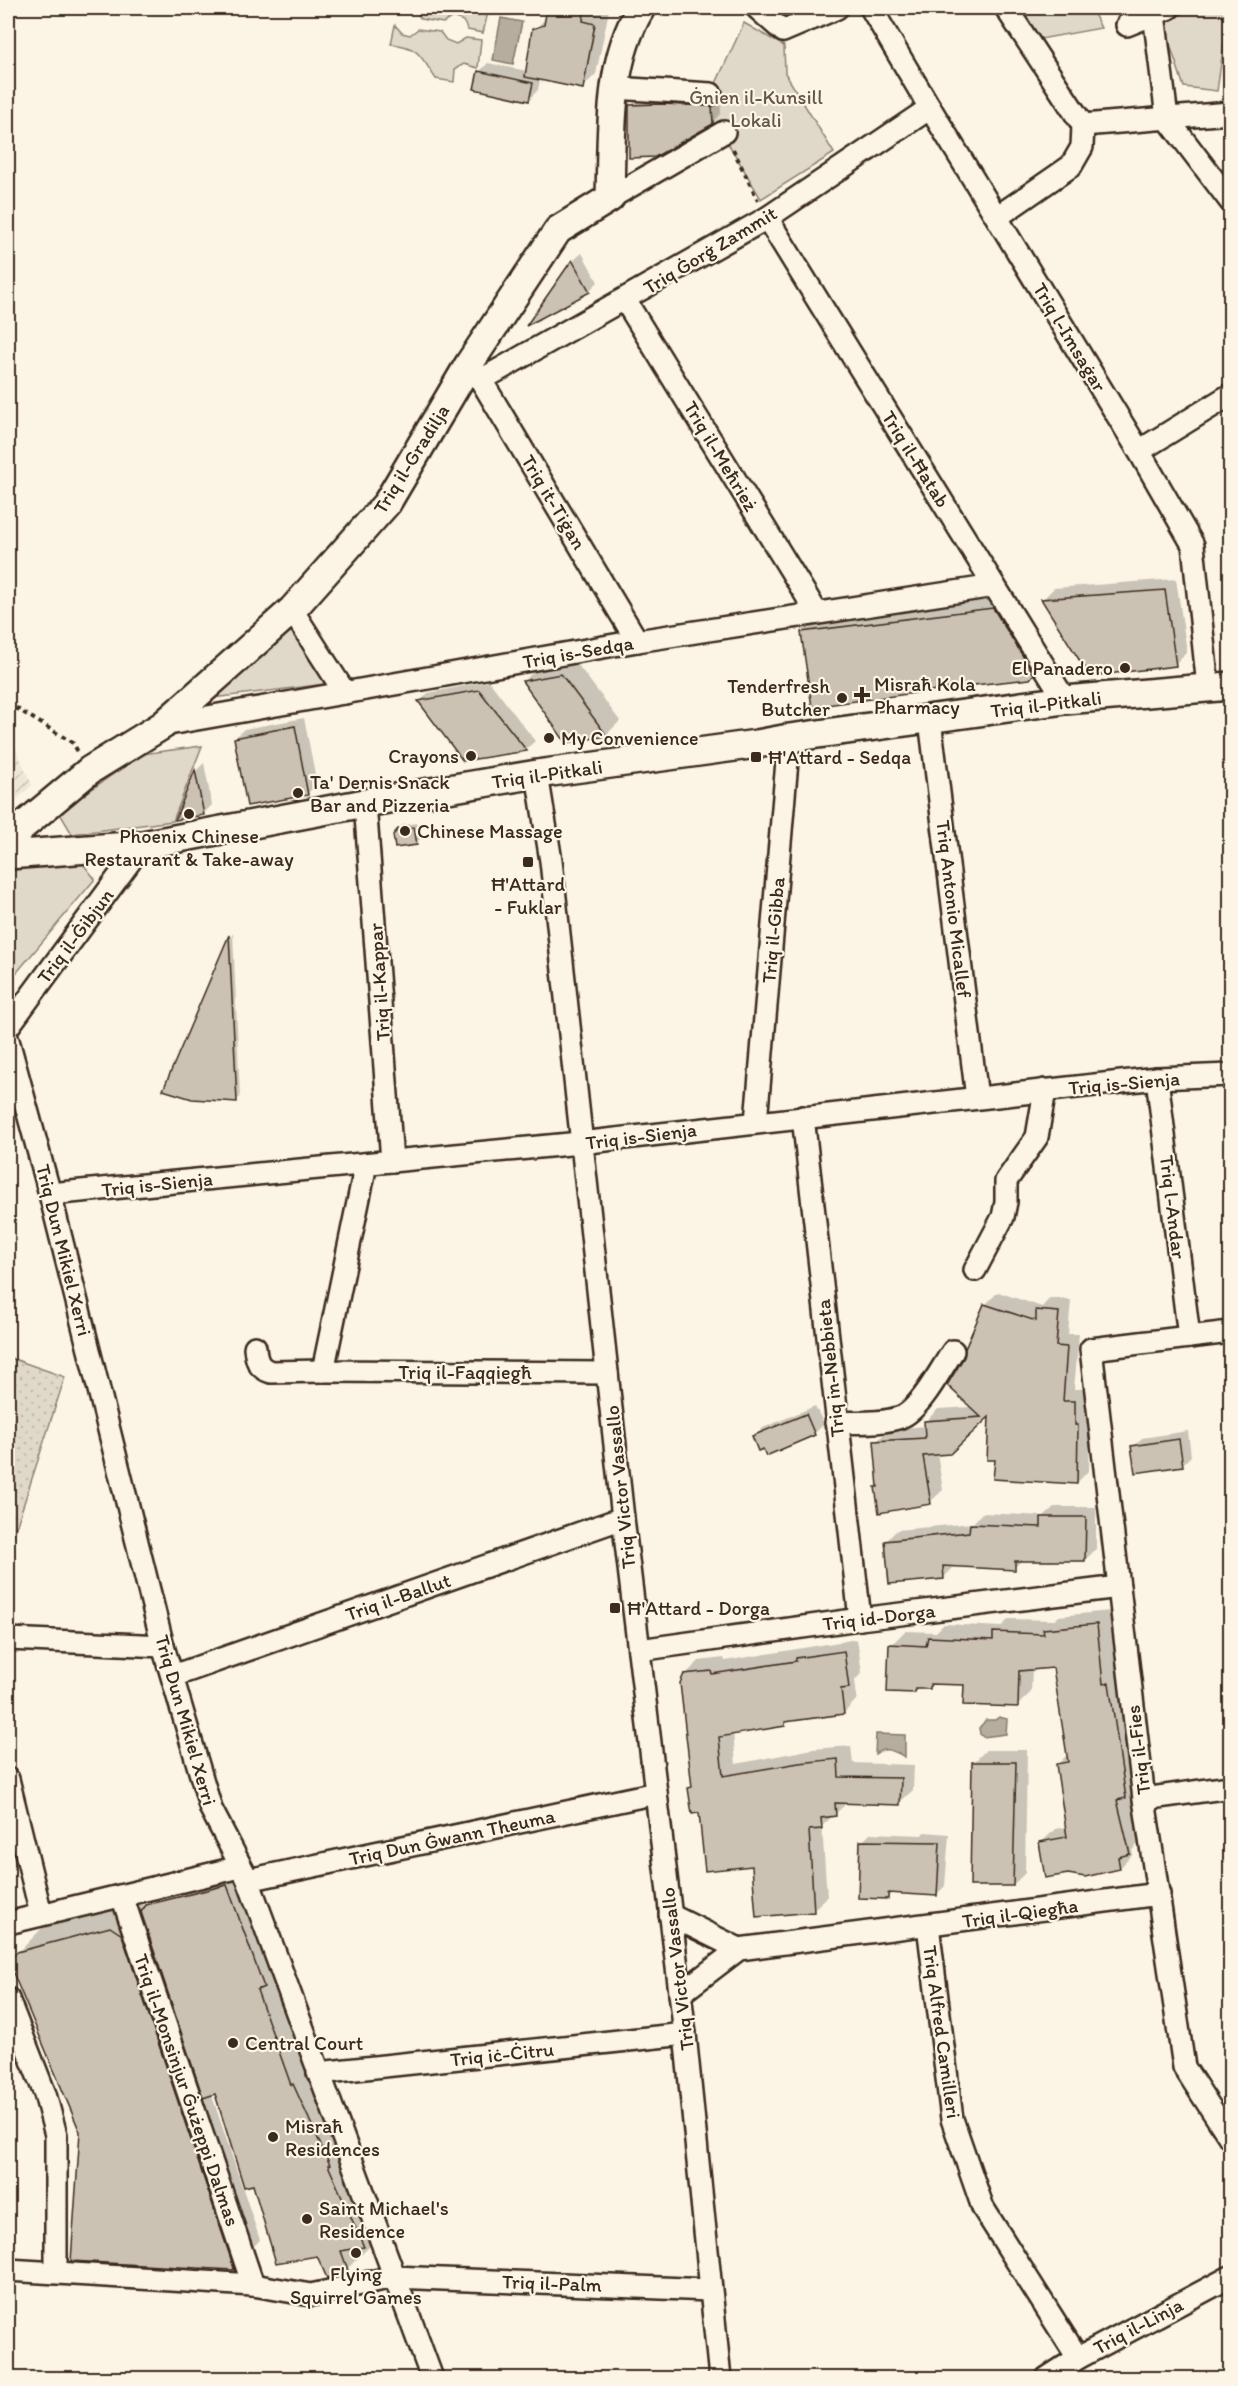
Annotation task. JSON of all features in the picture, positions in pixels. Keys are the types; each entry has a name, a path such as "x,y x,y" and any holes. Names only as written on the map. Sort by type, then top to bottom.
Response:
{"street":[{"path":"610,198 614,88 629,27 641,8"},
{"path":"757,8 783,31 837,8"},
{"name":"Triq l-Imsaġar","path":"871,8 1139,451 1193,545 1219,686"},
{"path":"997,217 1071,166 1082,147 1083,124 1006,8"},
{"path":"1127,25 1162,11 1167,118 1230,201"},
{"path":"614,88 711,94"},
{"name":"Triq Ġorġ Zammit","path":"475,372 625,300 767,218 930,108"},
{"path":"1083,124 1230,113"},
{"path":"610,198 724,132"},
{"name":"Triq il-Gradilja","path":"13,830 90,770 163,725 292,610 387,502 475,372 558,230 610,198"},
{"name":"Triq il-Ħatab","path":"767,218 1065,700"},
{"name":"Triq il-Meħrież","path":"625,300 817,613"},
{"name":"Triq it-Tiġan","path":"475,372 637,641"},
{"path":"1139,451 1230,395"},
{"name":"Triq is-Sedqa","path":"163,725 637,641 994,585"},
{"path":"292,610 345,693"},
{"name":"Triq il-Pitkali","path":"8,855 142,845 365,803 537,774 1065,700 1219,686"},
{"name":"Triq Antonio Micallef","path":"930,720 978,1098"},
{"name":"Triq il-Gibba","path":"756,1122 789,738"},
{"name":"Triq Victor Vassallo","path":"537,774 551,861 580,1143 685,2034 720,2379"},
{"name":"Triq il-Kappar","path":"365,803 392,1161"},
{"name":"Triq il-Ġibjun","path":"8,1027 142,845"},
{"name":"Triq Dun Mikiel Xerri","path":"8,1040 50,1194 163,1646 211,1809 244,1874 432,2379"},
{"name":"Triq is-Sienja","path":"50,1194 580,1143 1157,1078 1230,1075"},
{"name":"Triq l-Andar","path":"1157,1078 1189,1337"},
{"path":"975,1270 1004,1217 1006,1181 1037,1137 1045,1090"},
{"name":"Triq in-Nebbieta","path":"803,1117 836,1423 860,1618"},
{"path":"323,1371 366,1164"},
{"path":"1189,1337 1230,1332"},
{"name":"Triq il-Fies","path":"1189,1337 1091,1349 1144,1799 1184,2067 1230,2138"},
{"name":"Triq il-Faqqiegħ","path":"255,1347 258,1364 264,1370 271,1372 607,1373"},
{"path":"836,1423 887,1420 903,1416 919,1400 953,1350"},
{"name":"Triq il-Ballut","path":"173,1676 623,1518"},
{"name":"Triq id-Dorga","path":"639,1650 860,1618 1119,1587"},
{"path":"8,1639 163,1646"},
{"path":"8,1779 41,1914"},
{"path":"1144,1799 1230,1787"},
{"name":"Triq Dun Ġwann Theuma","path":"8,1923 122,1896 656,1793"},
{"name":"Triq il-Qiegħa","path":"739,1949 1159,1894"},
{"name":"Triq il-Monsinjur Ġużeppi Dalmas","path":"122,1896 253,2285"},
{"path":"670,1915 739,1949 680,1994"},
{"name":"Triq Alfred Camilleri","path":"928,1925 952,2119 983,2208 1078,2358"},
{"path":"8,2000 45,2094 56,2135 56,2272"},
{"name":"Triq iċ-Ċitru","path":"318,2073 685,2034"},
{"name":"Triq il-Palm","path":"8,2270 253,2285 311,2295 393,2277 710,2290"},
{"name":"Triq il-Linja","path":"1047,2379 1078,2358 1230,2277"}],"path":[{"path":"724,132 767,218"},
{"path":"8,703 73,743 90,770"}],"shaded area":[{"path":"501,18 522,22 513,64 493,60"},
{"path":"8,732 32,785 8,808"},
{"path":"999,1717 1007,1719 1006,1734 983,1737 979,1728 986,1720 995,1720"},
{"path":"876,1734 905,1735 905,1757 894,1751 886,1750 875,1754"}],"green space":[{"path":"414,8 489,8 483,33 468,30 463,21 453,17 443,23 421,19"},
{"path":"1016,8 1091,8 1101,28 1035,40"},
{"path":"1195,8 1229,8 1217,91 1184,87 1163,23"},
{"name":"Ġnien il-Kunsill Lokali","path":"744,23 784,46 785,73 834,153 761,199 731,148 713,125 711,94"},
{"path":"395,25 402,33 410,35 418,29 440,32 446,40 456,44 466,38 481,40 478,68 464,64 455,69 454,82 436,79 414,50 391,44"},
{"path":"294,628 326,684 213,698"},
{"path":"202,746 173,821 72,834 59,812 142,754"},
{"path":"80,860 95,879 8,983 8,871"},
{"path":"8,1357 65,1377 13,1537 8,1535"}],"building":[{"path":"547,8 561,8 584,13 583,21 595,24 583,89 525,77 532,29 544,25"},
{"path":"478,71 533,83 529,101 474,89"},
{"path":"629,105 712,106 713,124 655,157 629,158"},
{"path":"572,260 590,292 526,326"},
{"path":"1165,590 1176,666 1098,675 1083,666 1041,599"},
{"path":"993,608 1034,674 1030,679 812,707 801,632"},
{"path":"561,674 607,736 566,743 522,681"},
{"path":"479,690 527,751 463,761 418,701"},
{"path":"295,726 308,795 247,806 234,738"},
{"path":"195,770 204,815 175,820"},
{"path":"414,827 417,845 395,848 393,835 398,829"},
{"path":"229,935 237,1102 192,1099 163,1090"},
{"path":"984,1304 1036,1321 1036,1310 1059,1312 1056,1346 1067,1347 1063,1401 1075,1401 1075,1425 1078,1425 1077,1484 993,1479 995,1460 987,1460 989,1417 950,1454 923,1456 931,1504 879,1513 875,1487 878,1487 874,1441 925,1438 924,1421 981,1417 947,1385 964,1357 965,1349"},
{"path":"806,1414 815,1435 766,1456 763,1449 758,1451 752,1436"},
{"path":"1179,1439 1183,1466 1135,1473 1131,1446"},
{"path":"1041,1517 1086,1517 1085,1561 1015,1561 1015,1570 943,1566 944,1579 889,1584 885,1541 969,1532 970,1524 1041,1527"},
{"path":"1097,1624 1103,1684 1109,1683 1126,1798 1117,1800 1130,1854 1118,1857 1120,1869 1085,1877 1068,1874 1045,1878 1039,1842 1067,1837 1056,1764 1068,1762 1053,1668 1019,1671 1018,1707 963,1705 964,1685 930,1684 930,1689 915,1689 915,1693 887,1692 889,1644 926,1646 928,1637 993,1640 993,1632 1044,1634 1043,1629"},
{"path":"844,1651 849,1688 841,1689 844,1714 785,1722 785,1726 719,1737 723,1776 838,1759 839,1777 901,1778 900,1805 835,1803 836,1816 821,1818 822,1829 809,1830 814,1912 756,1917 752,1866 705,1871 699,1813 692,1814 688,1788 692,1787 680,1683 684,1674 711,1671 712,1674"},
{"path":"972,1762 1016,1762 1013,1886 970,1886"},
{"path":"860,1841 940,1842 937,1896 888,1893 888,1899 858,1898"},
{"path":"227,1885 264,1987 257,1990 291,2085 293,2084 330,2165 328,2165 364,2247 341,2251 348,2270 327,2278 317,2256 276,2263 253,2185 244,2187 215,2094 203,2098 141,1912 146,1905"},
{"path":"110,1927 122,1935 233,2270 71,2261 80,2132 8,1961 17,1952"}],"place":[{"name":"El Panadero","path":"1125,668"},
{"name":"Misraħ Kola Pharmacy","path":"862,695"},
{"name":"Tenderfresh Butcher","path":"842,698"},
{"name":"My Convenience","path":"549,738"},
{"name":"Crayons","path":"471,756"},
{"name":"Ħ'Attard - Sedqa","path":"756,757"},
{"name":"Ta' Dernis Snack Bar and Pizzeria","path":"298,793"},
{"name":"Phoenix Chinese Restaurant & Take-away","path":"189,814"},
{"name":"Chinese Massage","path":"405,831"},
{"name":"Ħ'Attard - Fuklar","path":"528,862"},
{"name":"Ħ'Attard - Dorga","path":"615,1608"},
{"name":"Central Court","path":"233,2043"},
{"name":"Misraħ Residences","path":"273,2137"},
{"name":"Saint Michael's Residence","path":"307,2219"},
{"name":"Flying Squirrel Games","path":"356,2253"}]}
